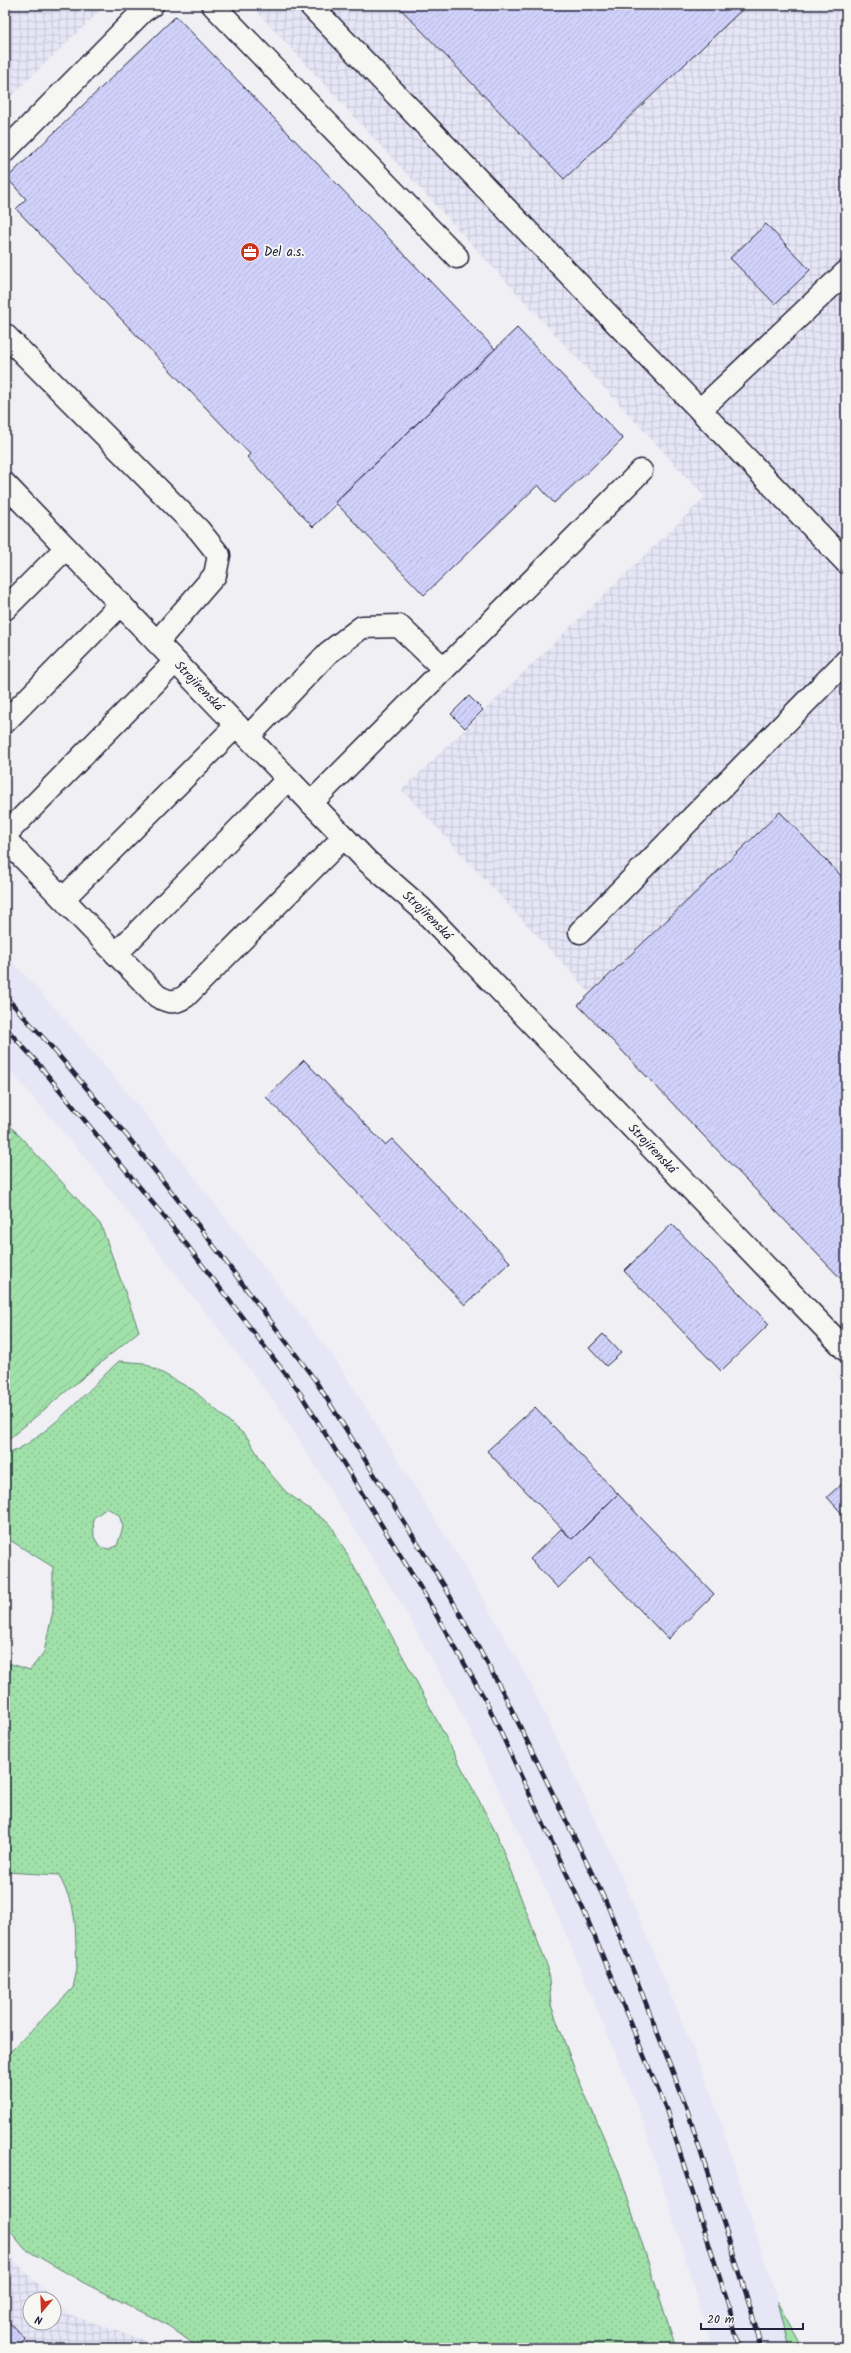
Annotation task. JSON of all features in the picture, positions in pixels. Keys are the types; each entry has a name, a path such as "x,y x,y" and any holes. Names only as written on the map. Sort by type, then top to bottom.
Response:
{"street":[{"path":"5,151 143,11 152,5"},
{"path":"213,5 457,257"},
{"path":"310,5 846,562"},
{"path":"700,410 846,272"},
{"path":"5,335 199,530 219,555 215,575 157,642"},
{"path":"311,802 641,471"},
{"name":"Strojírenská","path":"5,484 344,837 421,908 846,1350"},
{"path":"5,609 66,548"},
{"path":"5,722 120,604"},
{"path":"64,899 242,731 328,653 362,627 399,626 444,669"},
{"path":"580,932 846,661"},
{"path":"5,835 175,662"},
{"path":"116,954 288,779"},
{"path":"5,839 156,996 167,1002 178,1002 186,996 344,837"}],"shaded area":[{"path":"5,5 106,5 11,96 5,90"},
{"path":"251,5 846,5 846,1269 402,790 705,497"},
{"path":"5,954 70,1025 150,1120 338,1363 468,1573 530,1683 624,1881 711,2093 778,2302 790,2348 713,2348 642,2118 556,1911 464,1717 405,1610 277,1405 93,1167 5,1064"},
{"path":"5,2252 45,2291 22,2291 22,2331 62,2331 62,2308 68,2314 166,2348 5,2348"}],"green space":[{"path":"5,1120 101,1225 139,1331 5,1442"},
{"path":"119,1361 144,1363 193,1390 247,1437 268,1471 286,1492 331,1525 413,1675 496,1833 548,1968 551,2005 577,2076 619,2172 676,2348 199,2348 166,2324 84,2283 25,2249 5,2225 5,2057 73,1988 77,1969 75,1922 72,1904 59,1875 5,1872 5,1662 30,1670 44,1652 53,1611 53,1567 5,1537 5,1455 20,1448 50,1427 80,1400","holes":["107,1508 119,1515 123,1527 117,1546 109,1549 100,1547 94,1537 93,1518"]},
{"path":"778,2302 804,2348 790,2348"}],"building":[{"path":"397,5 747,5 564,179"},
{"path":"176,16 495,349 335,502 337,504 313,527 247,457 250,454 16,209 26,199 7,178"},
{"path":"766,224 810,270 775,304 730,258"},
{"path":"517,328 623,439 554,503 538,485 424,595 335,502"},
{"path":"469,696 483,710 465,728 451,714"},
{"path":"780,812 846,881 846,1284 578,1005"},
{"path":"304,1060 385,1145 392,1139 510,1262 465,1305 266,1097"},
{"path":"672,1224 769,1324 721,1371 624,1271"},
{"path":"603,1334 621,1353 606,1366 589,1348"},
{"path":"535,1407 618,1494 572,1539 487,1451"},
{"path":"846,1480 846,1518 827,1497"},
{"path":"618,1494 714,1594 668,1639 590,1558 558,1588 530,1559 561,1529 572,1539"},
{"path":"5,2318 26,2340 18,2348 5,2348"}],"railway":[{"path":"5,996 49,1044 128,1137 201,1229 315,1380 445,1587 505,1696 607,1904 685,2103 751,2309 761,2348"},
{"path":"5,1027 35,1060 184,1241 300,1393 423,1592 486,1701 584,1911 666,2109 730,2310 739,2348"}],"place":[{"name":"Del a.s.","path":"250,252"}]}
